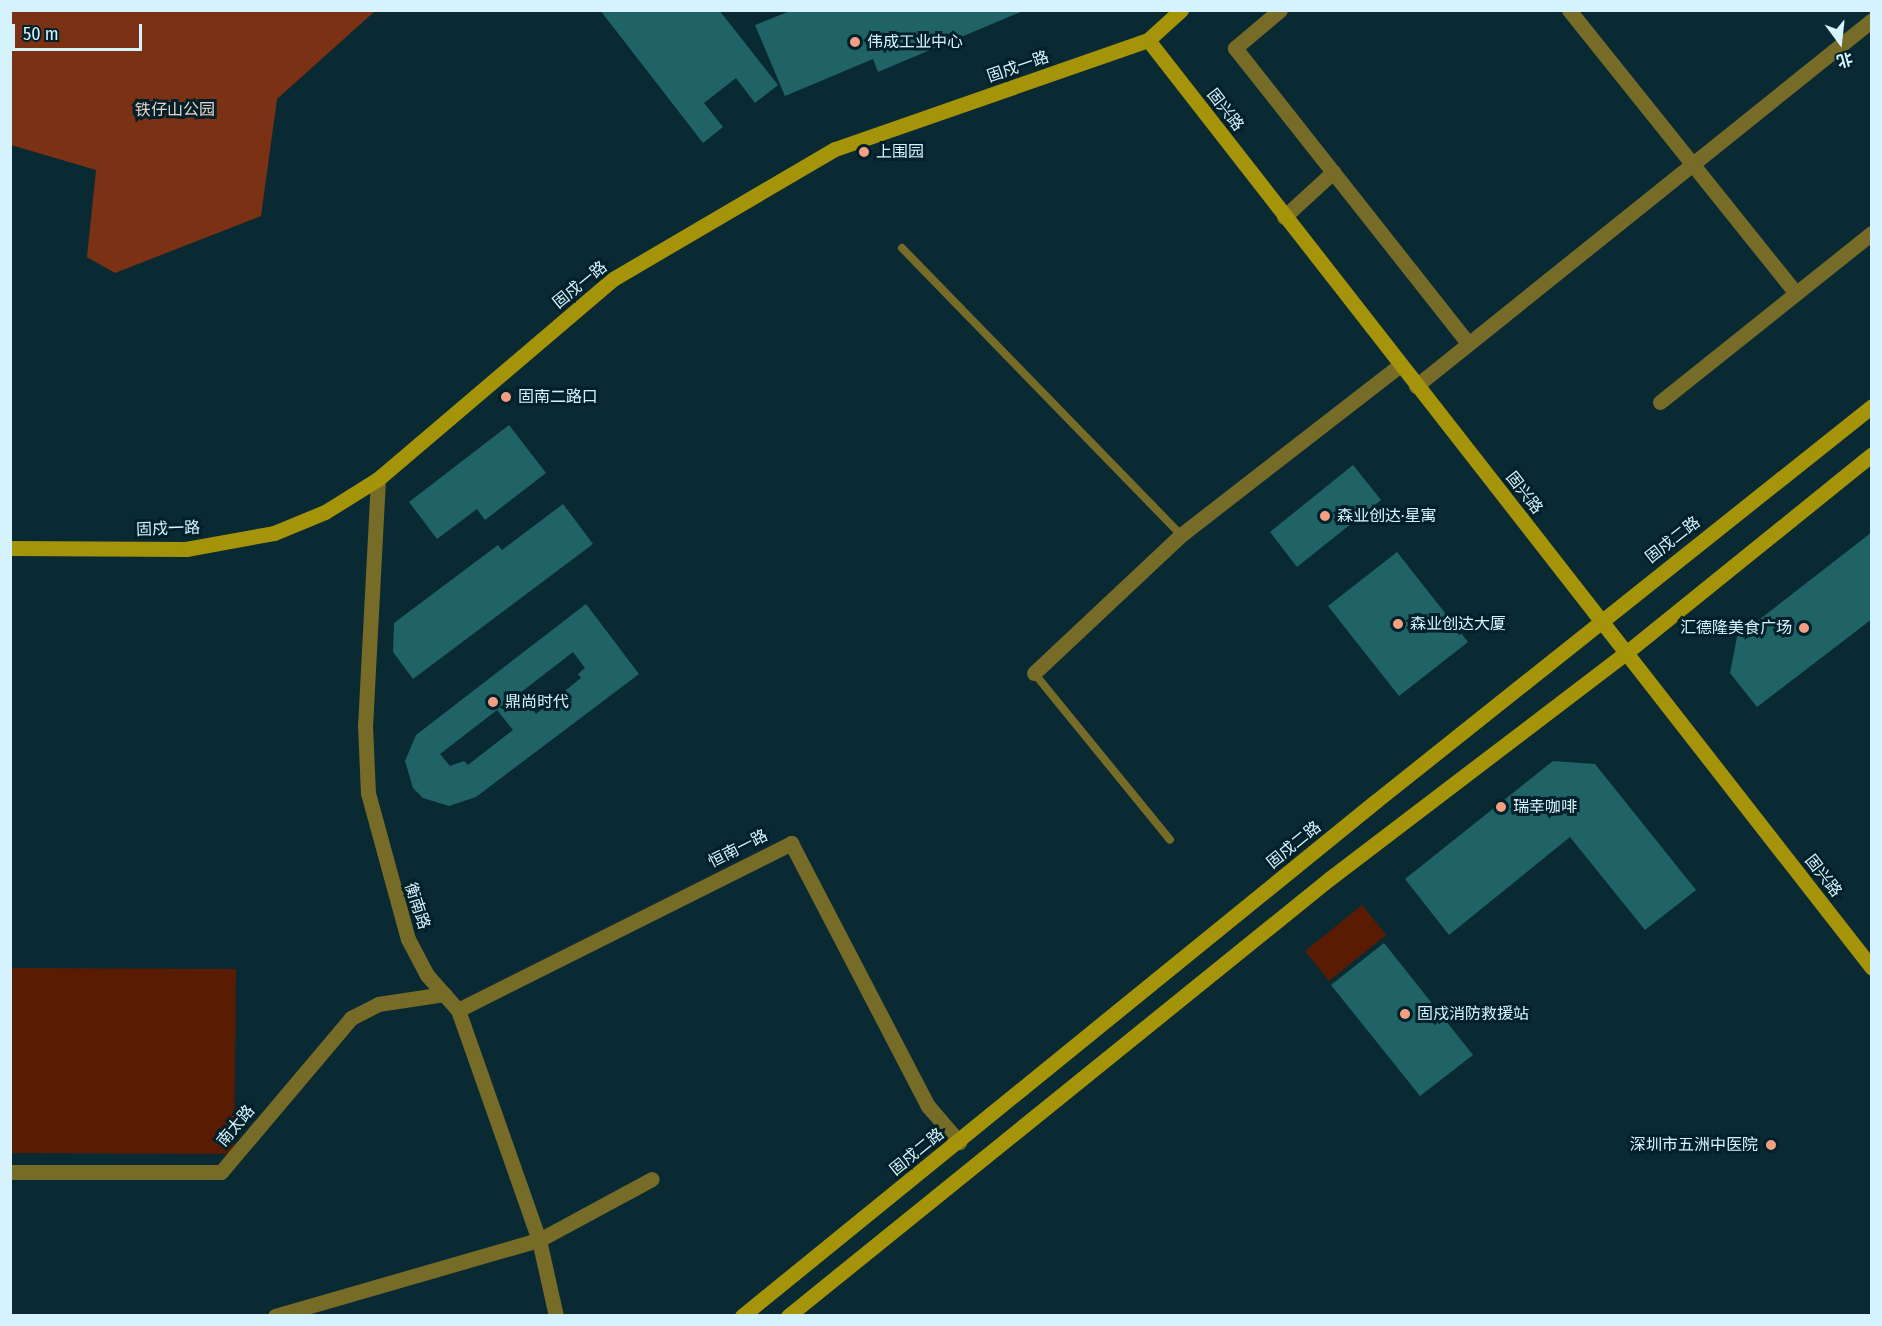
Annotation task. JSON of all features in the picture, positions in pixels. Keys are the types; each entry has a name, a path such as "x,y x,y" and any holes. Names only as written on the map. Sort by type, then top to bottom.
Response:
{"street":[{"name":"固戍一路","path":"10,548 186,549 274,533 325,512 378,479 613,279 835,149 1148,40 1181,10"},
{"path":"1280,10 1235,48 1467,342"},
{"path":"1569,10 1796,293"},
{"path":"1416,386 1467,342 1872,20"},
{"name":"固兴路","path":"1148,40 1872,968"},
{"path":"1284,217 1333,172"},
{"path":"1660,402 1872,232"},
{"path":"1034,673 1181,535 1400,365"},
{"name":"固戍二路","path":"742,1316 1601,620 1872,406"},
{"path":"788,1316 1329,879 1627,652 1872,454"},
{"name":"衡南路","path":"378,479 365,724 368,793 408,939 427,975 458,1010 539,1240 556,1316"},
{"name":"恒南一路","path":"458,1010 791,843 928,1106 959,1142"},
{"name":"南太路","path":"10,1172 221,1172 351,1018 378,1004 444,994"},
{"path":"274,1316 539,1240 652,1179"}],"lane":[{"path":"902,248 1181,535"},
{"path":"1034,673 1170,840"}],"shaded area":[{"path":"1362,905 1386,935 1329,981 1305,951"},
{"path":"11,968 236,969 234,1154 11,1153"}],"green space":[{"name":"铁仔山公园","path":"10,11 375,11 277,99 261,216 115,273 87,257 96,170 11,145"}],"building":[{"path":"600,10 719,10 778,85 755,103 736,78 704,103 723,127 703,143"},
{"name":"伟成工业中心","path":"790,11 1023,11 878,72 873,59 785,96 755,25"},
{"path":"509,425 546,473 485,520 477,509 437,539 409,502"},
{"name":"森业创达·星寓","path":"1353,465 1381,500 1297,567 1270,532"},
{"path":"563,504 593,544 413,679 393,652 394,623 498,545 502,550"},
{"name":"汇德隆美食广场","path":"1872,532 1872,619 1757,707 1730,673 1737,637"},
{"name":"森业创达大厦","path":"1397,552 1468,642 1399,696 1328,606"},
{"name":"鼎尚时代","path":"586,604 639,674 476,797 449,806 423,798 413,788 405,761 416,735","holes":["573,652 585,668 578,674 581,678 536,714 520,693","497,710 513,730 468,765 464,761 450,766 440,754"]},
{"path":"1553,761 1595,764 1696,890 1645,930 1570,837 1449,935 1405,879"},
{"path":"1384,943 1473,1055 1420,1096 1331,985"}],"place":[{"name":"伟成工业中心","path":"855,42"},
{"name":"上围园","path":"864,152"},
{"name":"固南二路口","path":"506,397"},
{"name":"森业创达·星寓","path":"1325,516"},
{"name":"森业创达大厦","path":"1398,624"},
{"name":"汇德隆美食广场","path":"1804,628"},
{"name":"鼎尚时代","path":"493,702"},
{"name":"瑞幸咖啡","path":"1501,807"},
{"name":"固戍消防救援站","path":"1405,1014"},
{"name":"深圳市五洲中医院","path":"1771,1145"}]}
